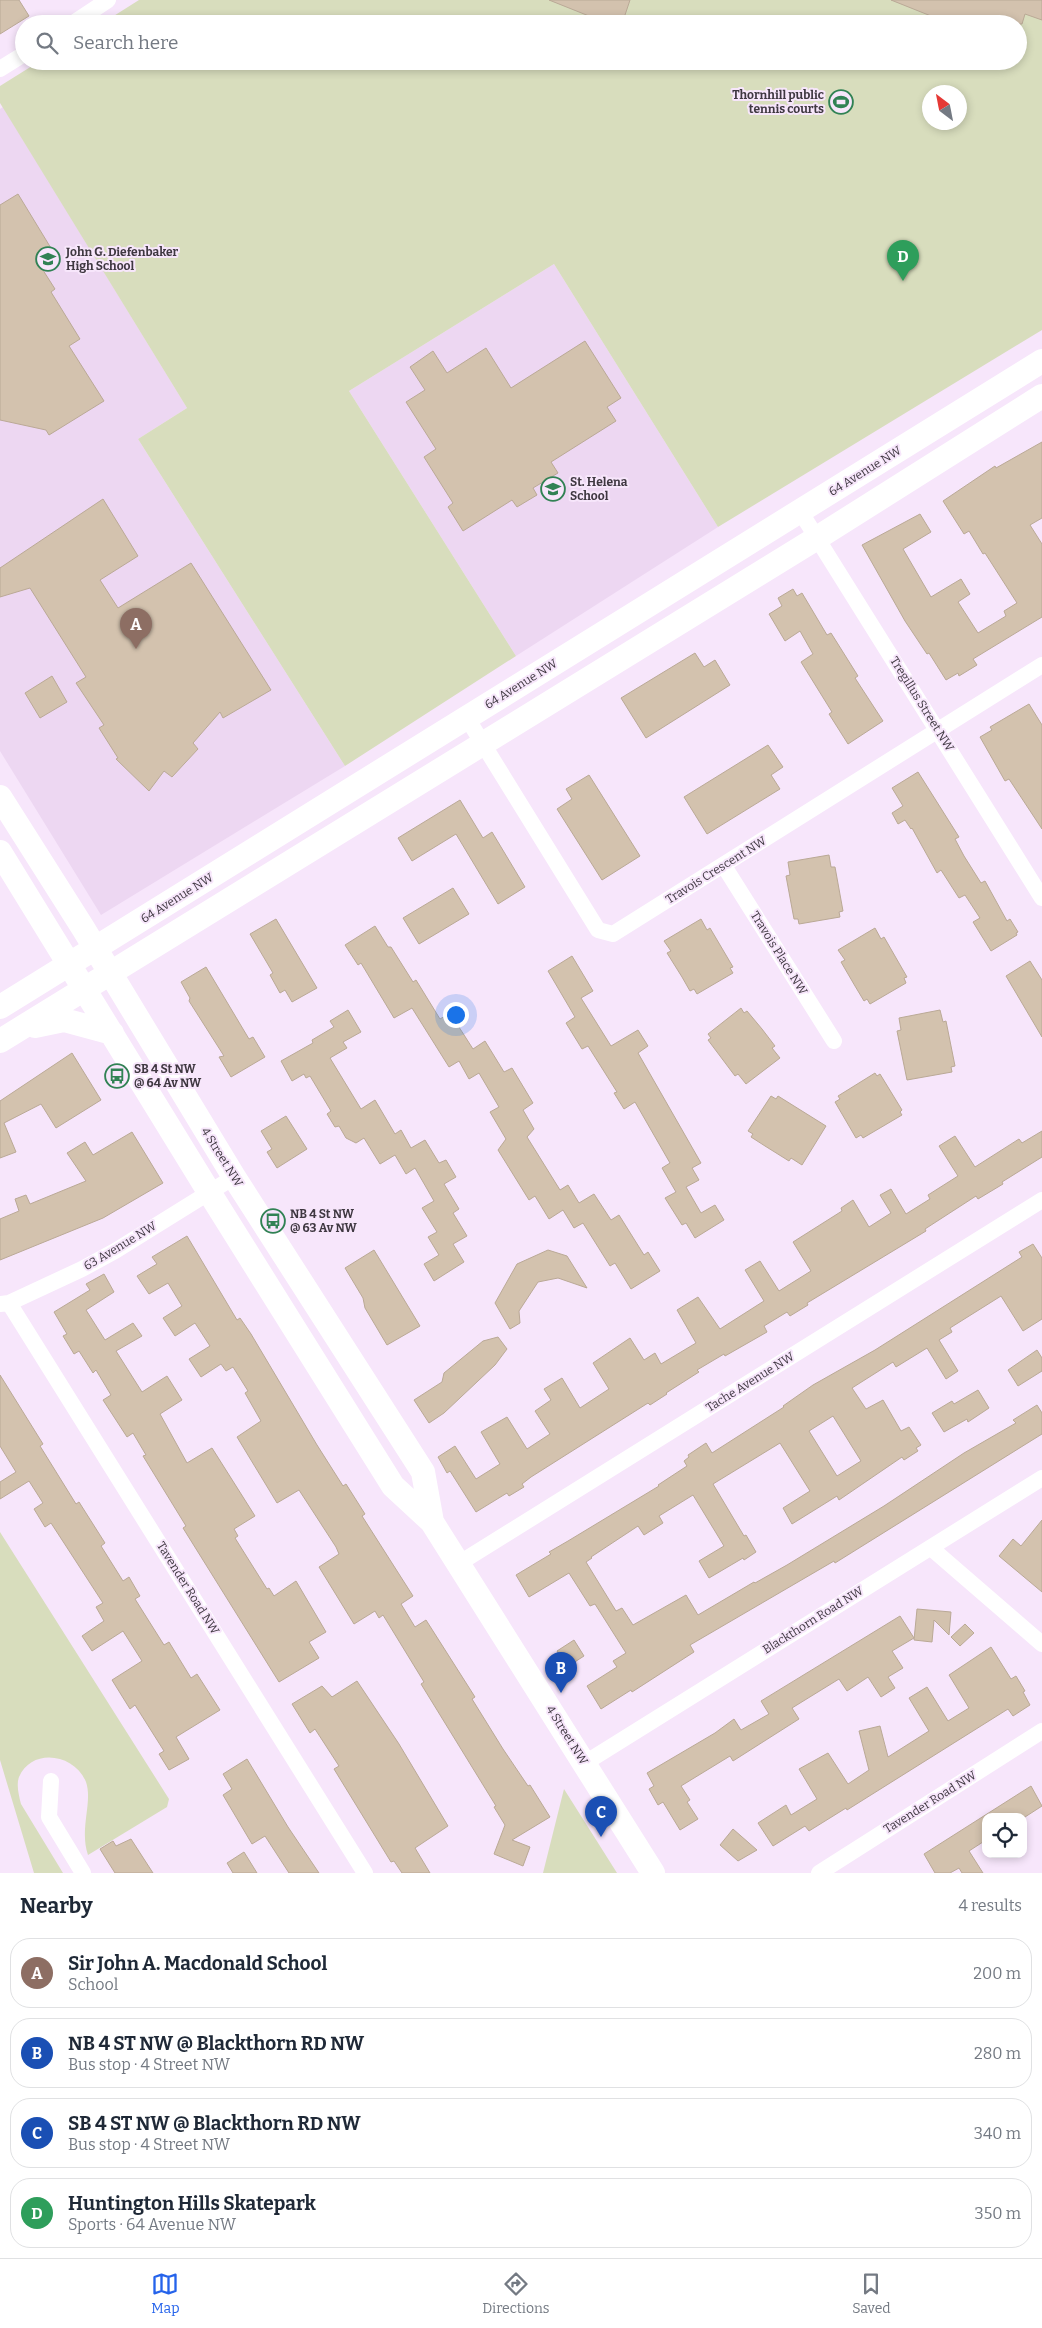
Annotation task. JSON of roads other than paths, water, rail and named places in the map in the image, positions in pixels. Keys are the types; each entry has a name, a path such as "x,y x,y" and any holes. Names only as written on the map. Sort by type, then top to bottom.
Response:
{"main road":[{"name":"64 Avenue NW","path":"0,1007 1042,361"},
{"path":"0,1041 817,538 1042,396"},
{"name":"4 Street NW","path":"0,796 96,949 234,1177 423,1472 432,1522"},
{"name":"4 Street NW","path":"0,852 209,1192 394,1486 432,1522 653,1873"},
{"path":"21,1029 64,1020 112,1033"}],"street":[{"path":"86,15 108,0"},
{"path":"0,69 15,60"},
{"name":"Tregillus Street NW","path":"800,511 1042,898"},
{"name":"Travois Crescent NW","path":"467,718 598,930 613,934 1042,665"},
{"name":"Travois Place NW","path":"724,866 834,1041"},
{"name":"63 Avenue NW","path":"5,1304 82,1269 115,1251 234,1177"},
{"name":"Tache Avenue NW","path":"458,1564 1042,1200"},
{"name":"Tavender Road NW","path":"5,1304 365,1873"},
{"name":"Blackthorn Road NW","path":"585,1763 1042,1478"},
{"path":"930,1548 1042,1644"},
{"name":"Tavender Road NW","path":"819,1873 1042,1731"},
{"path":"51,1781 49,1817 82,1873"}],"place":[{"name":"Thornhill public tennis courts","path":"841,102"},
{"name":"John G. Diefenbaker High School","path":"48,259"},
{"name":"Huntington Hills Skatepark","path":"903,281"},
{"name":"St. Helena School","path":"553,489"},
{"name":"Sir John A. Macdonald School","path":"136,649"},
{"name":"SB 4 St NW @ 64 Av NW","path":"117,1076"},
{"name":"NB 4 St NW @ 63 Av NW","path":"273,1221"},
{"name":"NB 4 ST NW @ Blackthorn RD NW","path":"561,1693"},
{"name":"SB 4 ST NW @ Blackthorn RD NW","path":"601,1837"}]}
